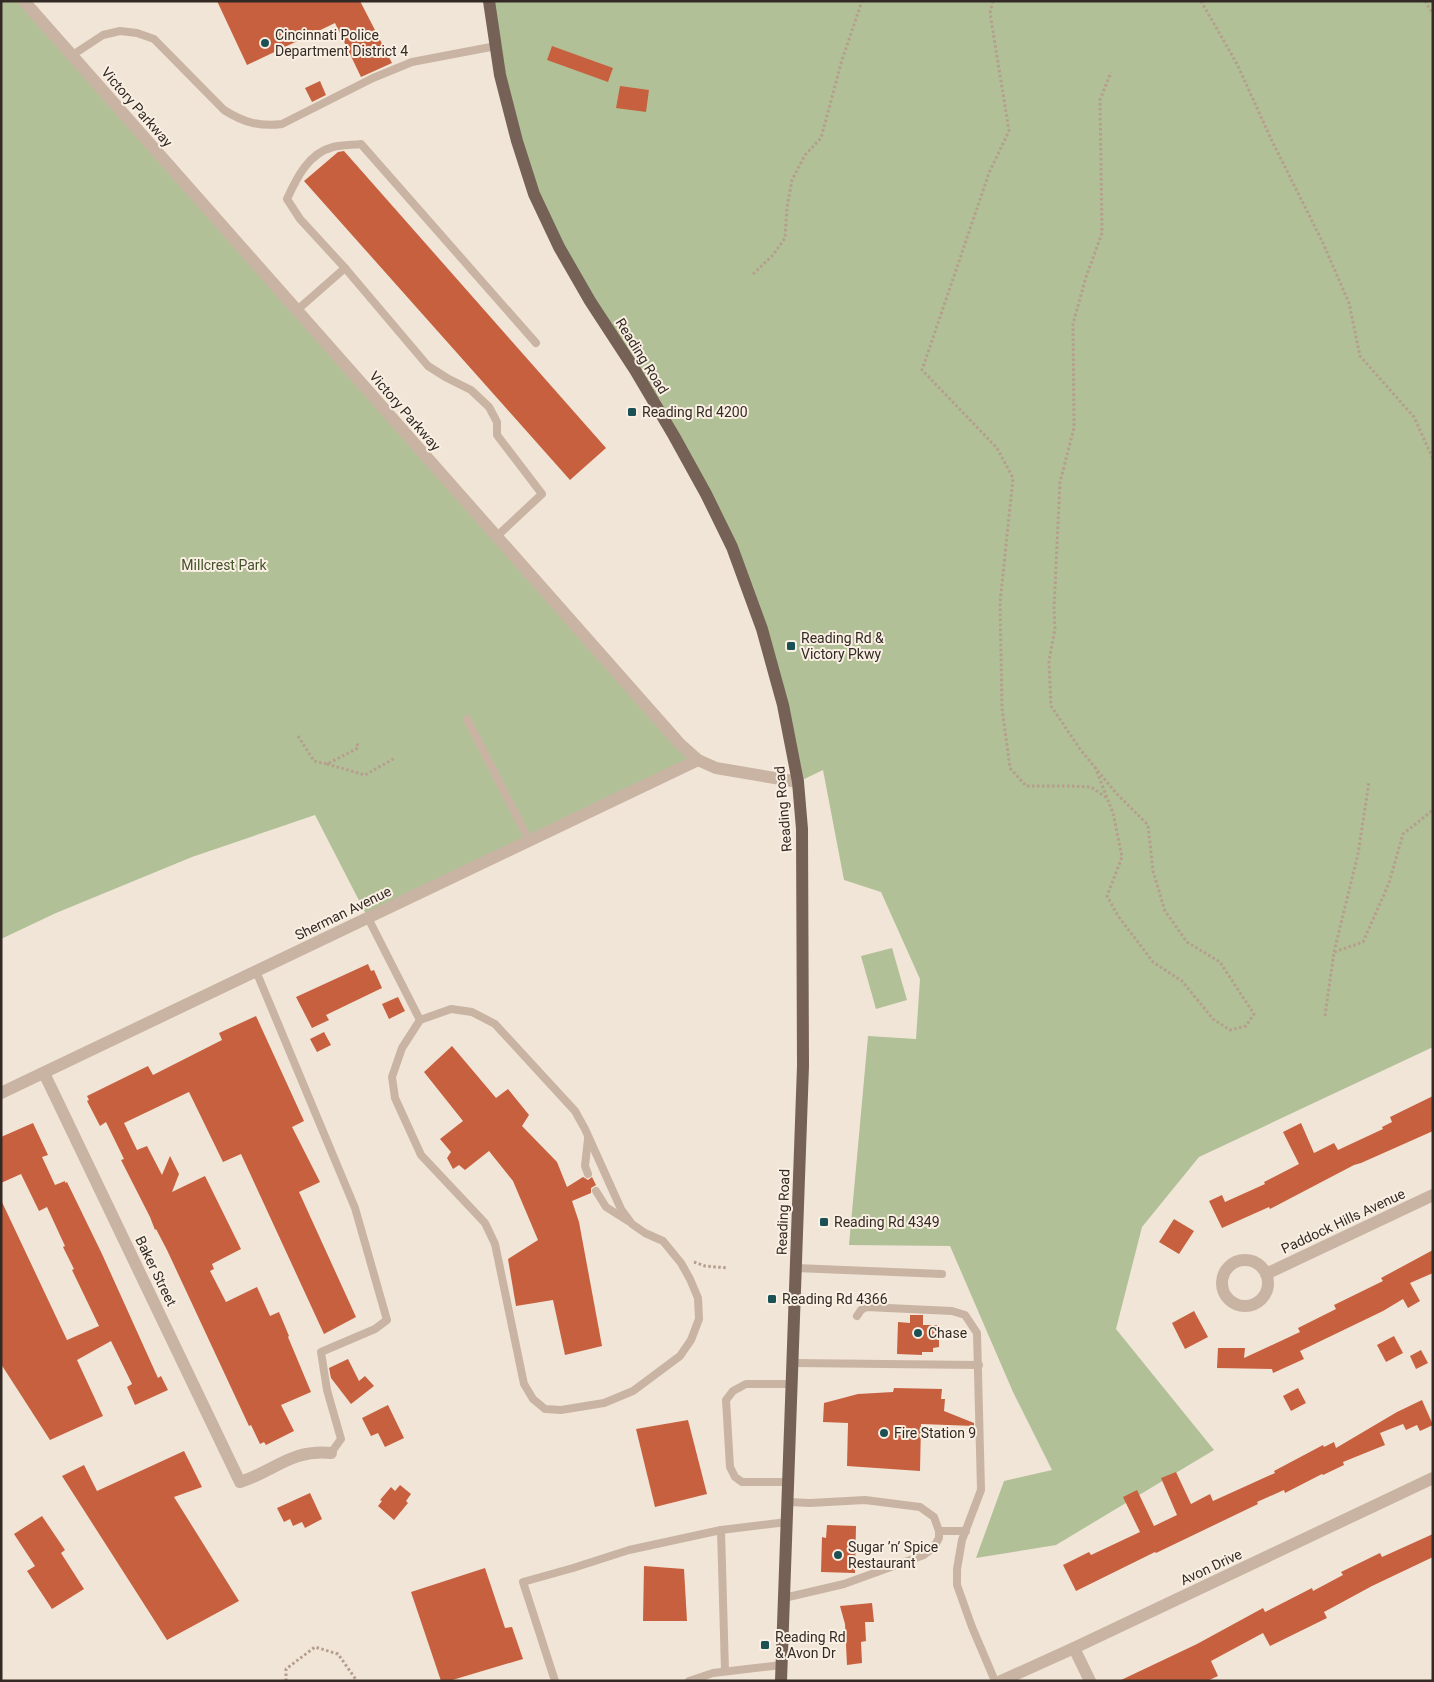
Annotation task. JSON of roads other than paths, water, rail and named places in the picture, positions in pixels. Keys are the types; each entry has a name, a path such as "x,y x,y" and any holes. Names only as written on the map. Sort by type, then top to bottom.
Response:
{"main road":[{"name":"Reading Road","path":"489,1 500,75 517,141 534,194 559,247 590,301 635,370 674,436 706,494 732,547 762,628 783,705 798,782 802,829 803,1018 782,1681"}],"street":[{"name":"Victory Parkway","path":"24,1 665,729 698,760 716,768 798,782"},
{"name":"Sherman Avenue","path":"1,1093 698,760"},
{"name":"Baker Street","path":"44,1073 240,1482 304,1454 317,1452 331,1453"},
{"name":"Paddock Hills Avenue","path":"1266,1274 1433,1196"},
{"name":"Avon Drive","path":"1001,1681 1433,1478"},
{"path":"1074,1648 1090,1681"}],"lane":[{"path":"71,56 103,35 120,31 137,33 154,39 224,110 235,117 266,126 282,124 373,78 412,62 496,46"},
{"path":"496,537 542,494 497,435 497,422 489,407 471,390 428,366 345,268 300,219 287,199 295,182 310,160 333,147 362,144 536,343"},
{"path":"296,311 345,268"},
{"path":"466,719 530,840"},
{"path":"368,918 420,1020"},
{"path":"256,972 355,1208 387,1320 374,1329 321,1352 327,1390 341,1439 331,1453"},
{"path":"596,1190 606,1208 645,1233 663,1241 681,1263 698,1298 699,1319 692,1340 680,1356 633,1391 604,1403 561,1410 546,1409 533,1399 524,1384 495,1244 485,1223 421,1155 395,1098 392,1077 402,1048 420,1020 450,1009 472,1012 494,1024 575,1111 589,1137 621,1209 632,1224"},
{"path":"588,1174 585,1166 589,1137"},
{"path":"796,1268 942,1274"},
{"path":"857,1316 866,1307 952,1311 965,1315 977,1333 981,1490 966,1531 957,1569 957,1585 972,1627 995,1681"},
{"path":"793,1363 979,1366"},
{"path":"789,1482 742,1482 735,1477 730,1467 726,1400 734,1391 746,1384 792,1384"},
{"path":"784,1598 844,1584 924,1555 934,1547 939,1538 939,1531 934,1517 920,1507 865,1500 810,1503 788,1502"},
{"path":"555,1681 524,1582 629,1550 722,1530 787,1522"},
{"path":"722,1530 725,1671"},
{"path":"939,1531 966,1531"},
{"path":"689,1681 713,1672 782,1665"}],"place":[{"name":"Cincinnati Police Department District 4","path":"265,43"},
{"name":"Reading Rd 4200","path":"632,412"},
{"name":"Reading Rd & Victory Pkwy","path":"791,646"},
{"name":"Reading Rd 4349","path":"824,1222"},
{"name":"Reading Rd 4366","path":"772,1299"},
{"name":"Chase","path":"918,1333"},
{"name":"Fire Station 9","path":"884,1433"},
{"name":"Sugar ’n’ Spice Restaurant","path":"838,1555"},
{"name":"Reading Rd & Avon Dr","path":"765,1645"}],"park label":[{"name":"Millcrest Park","path":"224,565"}]}
